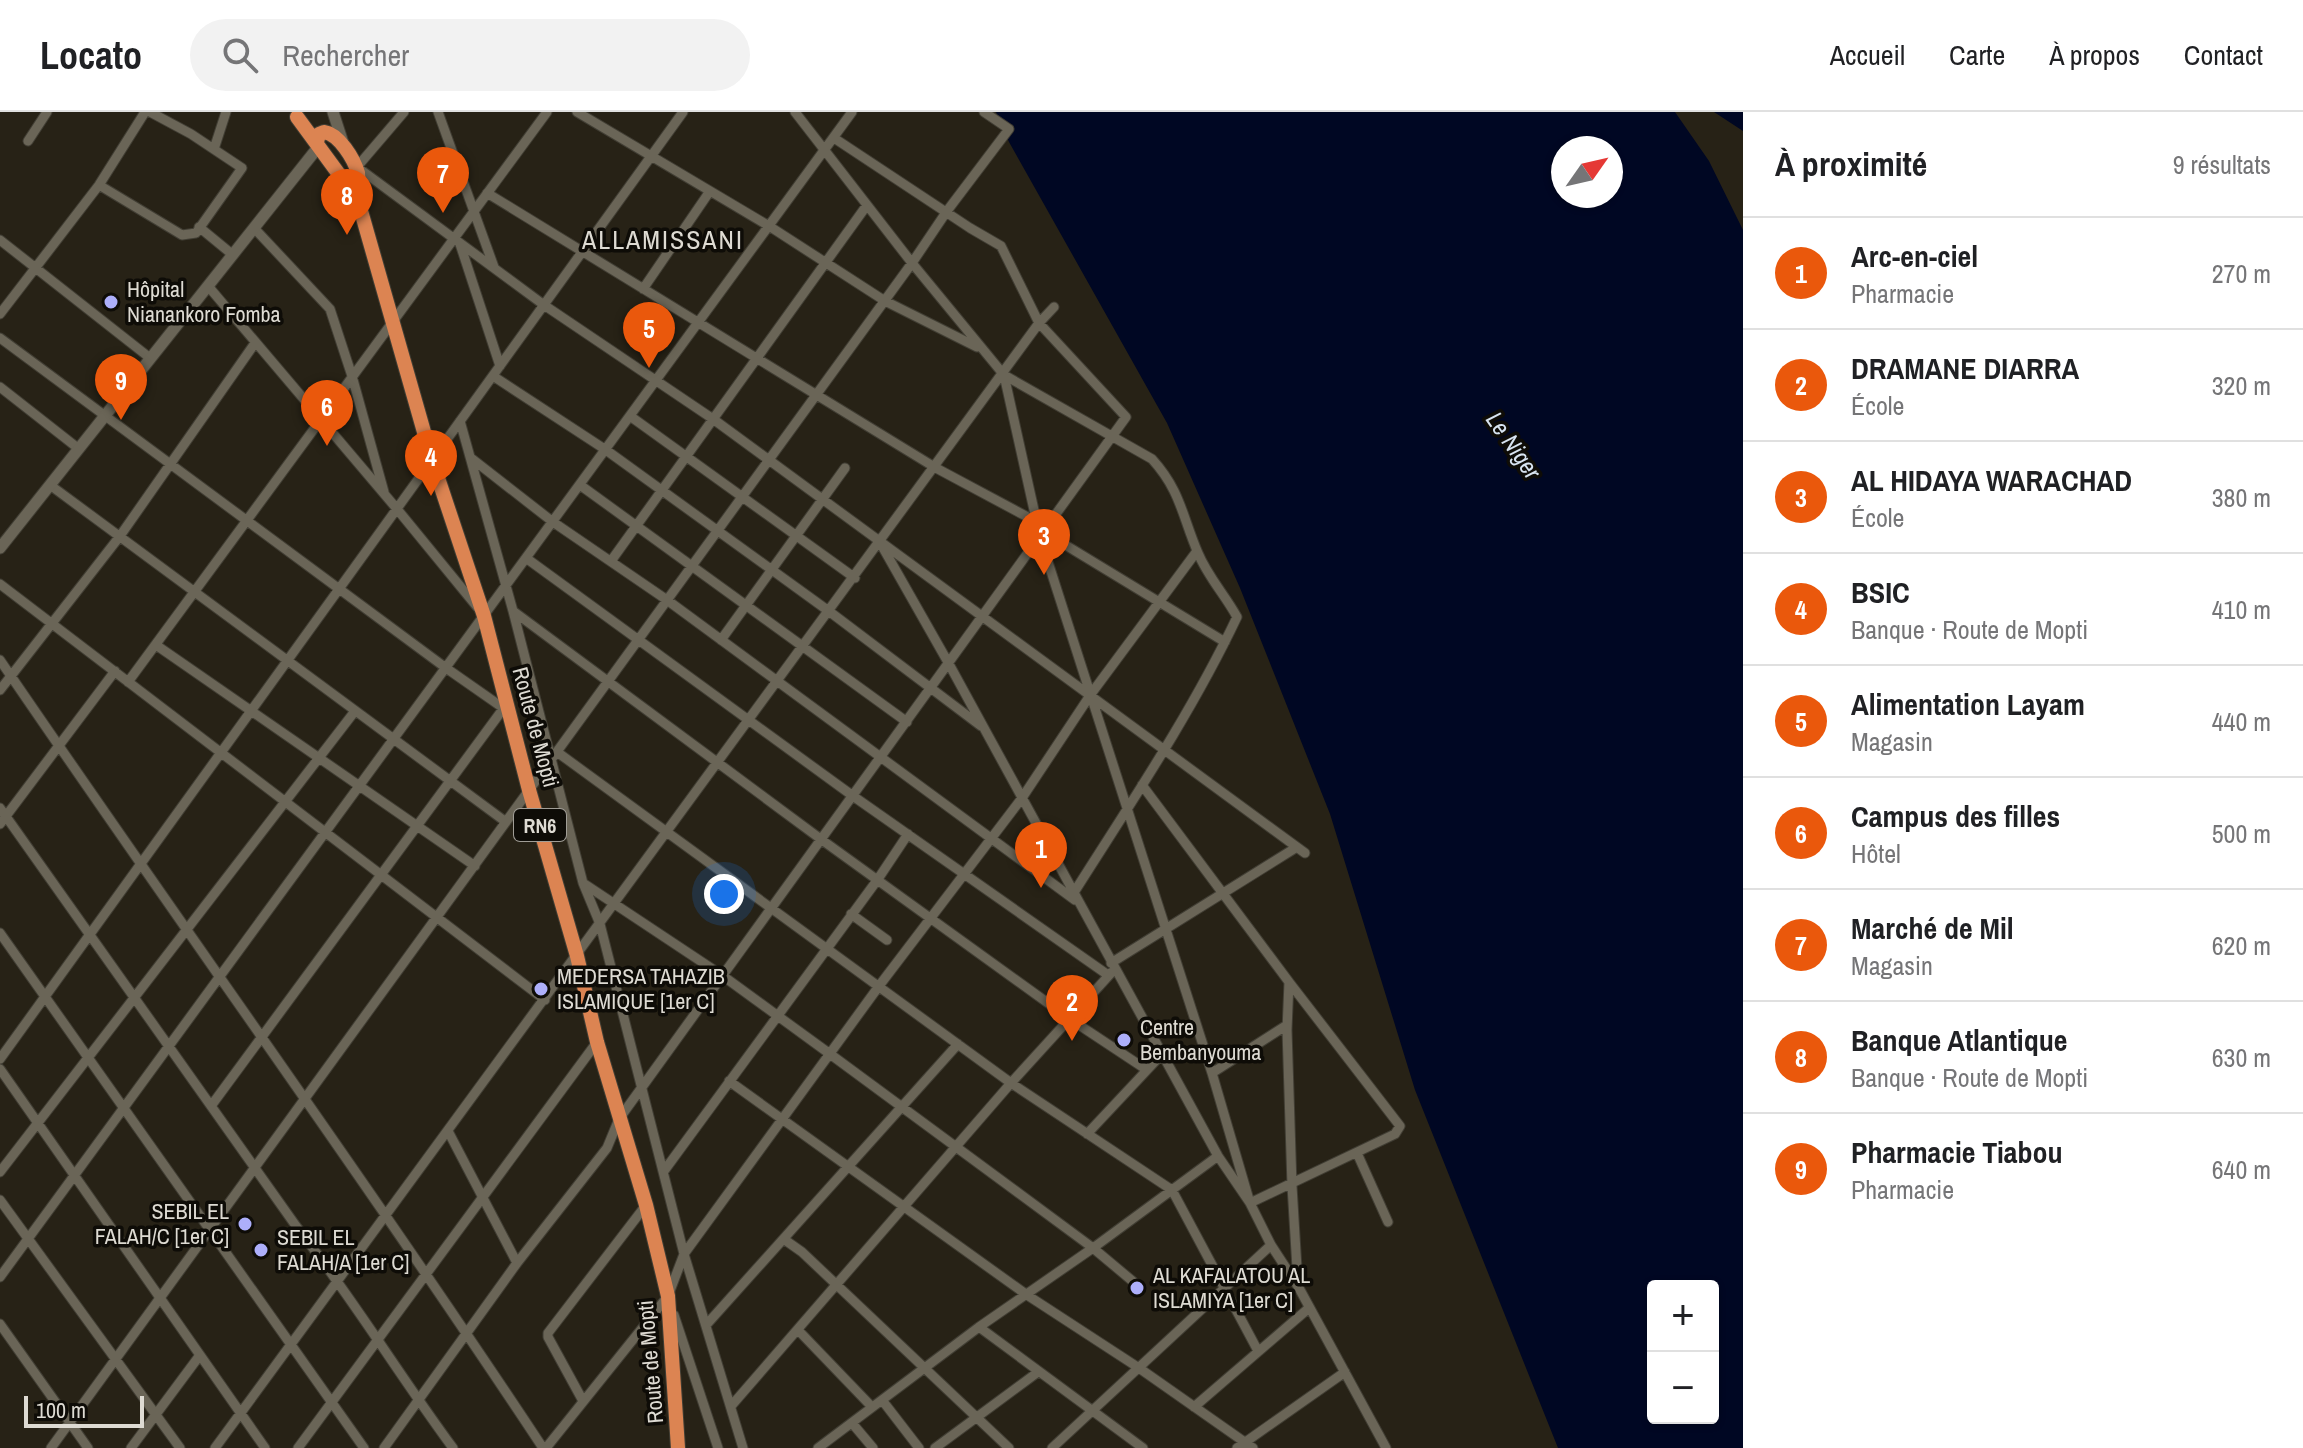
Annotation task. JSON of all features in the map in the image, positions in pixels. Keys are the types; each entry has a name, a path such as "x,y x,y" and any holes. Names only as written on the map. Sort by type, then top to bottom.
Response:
{"highway":[{"path":"294,115 329,132 345,150 357,170 351,180 341,177"},
{"name":"Route de Mopti","path":"294,115 330,161 361,211"},
{"path":"318,144 319,134 329,132"},
{"name":"Route de Mopti","path":"357,170 361,211 432,460 484,616 506,710 577,956 597,1042 646,1205 668,1296 678,1448"}],"street":[{"path":"28,141 47,112"},
{"path":"0,314 99,185 148,112 242,168 196,233 182,235 99,185"},
{"path":"214,149 226,112"},
{"path":"333,112 345,150"},
{"path":"404,112 357,170 544,305 713,419 1301,850 1166,928 1111,969 732,1405"},
{"path":"438,112 494,268"},
{"path":"128,682 352,376 457,240 475,210 547,112"},
{"path":"577,112 769,226 885,301 983,350"},
{"path":"0,1059 683,112"},
{"path":"795,112 1004,375 1152,459 1166,474 1178,495 1197,551 1211,580 1237,617 1164,751 1075,898"},
{"path":"0,1277 852,112"},
{"path":"51,1448 1009,129 984,112"},
{"path":"384,1448 517,1263 607,1148 619,1119 1126,417 1039,323 1001,246 834,138"},
{"path":"0,548 255,229 318,144"},
{"path":"306,163 330,161"},
{"path":"643,289 710,191"},
{"path":"487,193 936,468 1037,522"},
{"path":"611,561 867,205"},
{"path":"199,227 233,255"},
{"path":"255,229 330,309 385,495"},
{"path":"0,240 150,358"},
{"path":"457,240 500,366"},
{"path":"208,286 484,616"},
{"path":"215,1448 936,468 1039,323 1054,307"},
{"path":"0,338 506,710 211,1106"},
{"path":"0,690 120,536 255,343"},
{"path":"1004,375 1037,522 1212,1073 1250,1203"},
{"path":"493,376 662,490 932,687 983,728"},
{"path":"0,387 79,449"},
{"path":"630,416 855,578"},
{"path":"460,421 554,755 583,883 600,924 684,1254 743,1448"},
{"path":"471,458 553,522 667,600 1075,898"},
{"path":"721,640 845,468"},
{"path":"50,485 506,822"},
{"path":"580,485 907,722"},
{"path":"1042,534 1225,642"},
{"path":"880,543 1022,798 1111,969 1218,1156 1250,1203 1271,1245 1299,1288 1386,1448"},
{"path":"0,660 544,1448 668,1296 684,1254 879,986 1022,798 1091,694 1197,551"},
{"path":"526,558 853,796 965,874 1111,969"},
{"path":"0,584 545,1000"},
{"path":"513,611 822,840 1070,1019 1147,1070"},
{"path":"156,645 475,866"},
{"path":"115,671 2,816 339,1280 376,1340 453,1448"},
{"path":"0,1172 355,711"},
{"path":"554,755 668,832 1011,1083 1172,1190 1258,1351"},
{"path":"1142,785 1400,1126 1395,1134 1292,1186 1250,1203"},
{"path":"664,1171 908,834"},
{"path":"583,883 723,976 1093,1248 1136,1284"},
{"path":"851,914 887,940"},
{"path":"0,933 364,1448"},
{"path":"1289,982 1287,1025 1292,1186 1299,1288"},
{"path":"1212,1073 1287,1025"},
{"path":"298,1448 597,1042"},
{"path":"707,1324 958,1044"},
{"path":"1087,1134 1162,1054"},
{"path":"0,1069 265,1448"},
{"path":"729,1081 1027,1295 1139,1368 1245,1446 1345,1372"},
{"path":"448,1131 517,1263"},
{"path":"1357,1153 1388,1222"},
{"path":"818,1448 979,1327 1218,1156"},
{"path":"0,1200 180,1448"},
{"path":"583,1401 548,1333 646,1205"},
{"path":"785,1240 837,1285 1009,1448"},
{"path":"1052,1448 1271,1245"},
{"path":"668,1296 718,1448"},
{"path":"1194,1407 1309,1308"},
{"path":"0,1324 88,1448"},
{"path":"979,1327 1143,1448"},
{"path":"798,1330 872,1407"},
{"path":"131,1448 200,1355"},
{"path":"935,1448 1038,1372"},
{"path":"882,1400 919,1448"},
{"path":"852,1423 873,1448"}],"water":[{"name":"Le Niger","path":"996,112 1675,112 1709,161 1743,230 1743,1448 1558,1448 1415,1090 1330,814 1240,588 1167,423 1009,142"},
{"path":"1714,112 1743,112 1743,131"}],"place":[{"name":"Marché de Mil","path":"443,213"},
{"name":"Banque Atlantique","path":"347,235"},
{"name":"Hôpital Nianankoro Fomba","path":"111,302"},
{"name":"Alimentation Layam","path":"649,368"},
{"name":"Pharmacie Tiabou","path":"121,420"},
{"name":"Campus des filles","path":"327,446"},
{"name":"BSIC","path":"431,496"},
{"name":"AL HIDAYA WARACHAD","path":"1044,575"},
{"name":"Arc-en-ciel","path":"1041,888"},
{"name":"MEDERSA TAHAZIB ISLAMIQUE [1er C]","path":"541,989"},
{"name":"Centre Bembanyouma","path":"1124,1040"},
{"name":"DRAMANE DIARRA","path":"1072,1041"},
{"name":"SEBIL EL FALAH/C [1er C]","path":"245,1224"},
{"name":"SEBIL EL FALAH/A [1er C]","path":"261,1250"},
{"name":"AL KAFALATOU AL ISLAMIYA [1er C]","path":"1137,1288"}],"district":[{"name":"ALLAMISSANI","path":"663,239"}]}
